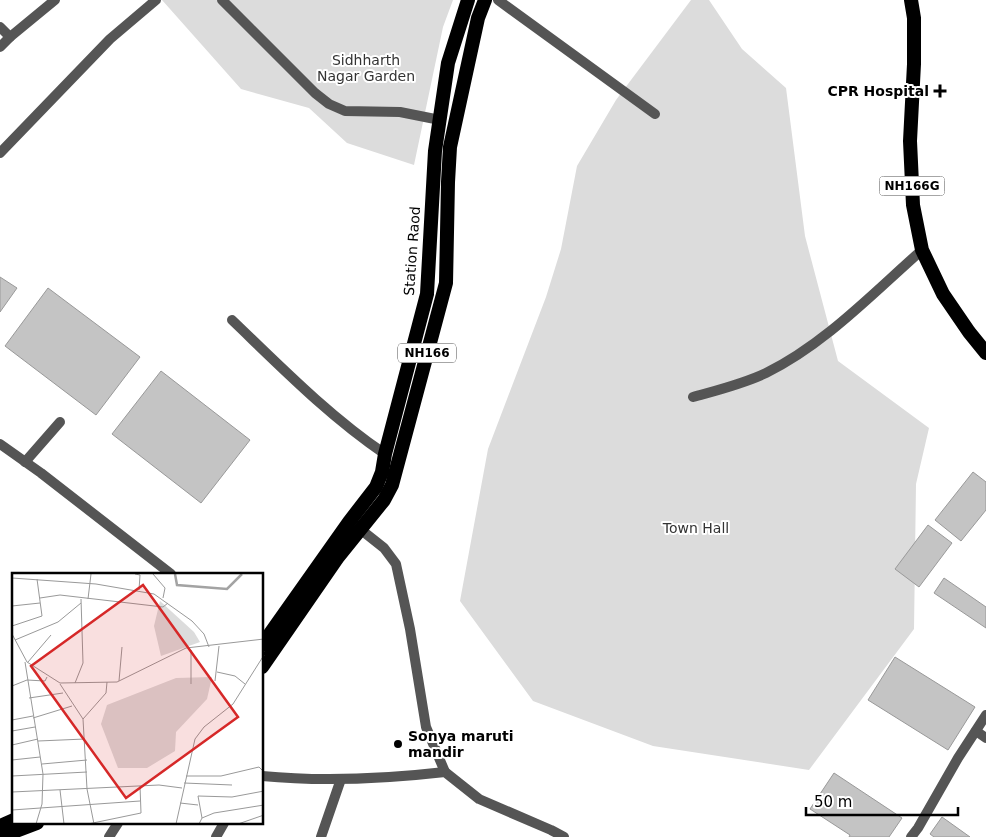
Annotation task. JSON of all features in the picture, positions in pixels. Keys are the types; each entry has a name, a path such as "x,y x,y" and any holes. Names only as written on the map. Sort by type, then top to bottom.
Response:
{"highway":[{"name":"Station Raod","path":"264,642 355,525 382,472 385,454 428,294 435,151 448,63 468,0"},
{"name":"NH166","path":"264,664 338,557 355,525 384,500 392,486 446,283 450,147 478,18 486,0"},
{"name":"NH166G","path":"911,0 914,18 914,37 910,141 913,205 922,250 943,294 986,353"},
{"path":"0,826 12,821"},
{"path":"0,837 34,824"}],"street":[{"path":"0,47 10,36 55,0"},
{"path":"0,153 110,39 156,0"},
{"path":"222,0 315,93 329,104 345,112 400,112 440,120"},
{"path":"498,0 655,114"},
{"path":"0,28 10,36"},
{"path":"693,397 738,385 802,352 842,320 922,250"},
{"path":"232,320 332,414 358,436 385,454"},
{"path":"25,462 60,422"},
{"path":"0,444 170,573"},
{"path":"355,525 384,548 396,564 410,629 426,727 445,772 479,799 548,833 564,837"},
{"path":"911,837 986,714"},
{"path":"976,731 986,738"},
{"path":"264,776 305,780 400,777 445,772"},
{"path":"321,837 341,779"},
{"path":"109,837 118,824"},
{"path":"216,837 223,824"}],"green space":[{"name":"Sidhharth Nagar Garden","path":"162,0 453,0 443,27 414,165 347,143 309,108 241,89"},
{"name":"Town Hall","path":"691,0 709,0 742,49 786,88 805,236 838,361 929,428 916,484 914,629 809,770 653,746 533,701 460,601 488,449 546,297 561,249 577,166 616,100"}],"building":[{"path":"0,277 17,288 0,312"},
{"path":"48,288 140,357 96,415 5,346"},
{"path":"161,371 250,440 201,503 112,434"},
{"path":"973,472 986,482 986,510 961,541 935,520"},
{"path":"928,525 952,543 919,587 895,569"},
{"path":"944,578 986,607 986,628 934,593"},
{"path":"895,657 975,707 948,750 868,700"},
{"path":"834,773 902,818 889,837 849,837 850,835 810,809"},
{"path":"942,817 970,837 934,837 930,834"}],"place":[{"name":"CPR Hospital","path":"940,91"},
{"name":"Sonya maruti mandir","path":"398,744"}]}
